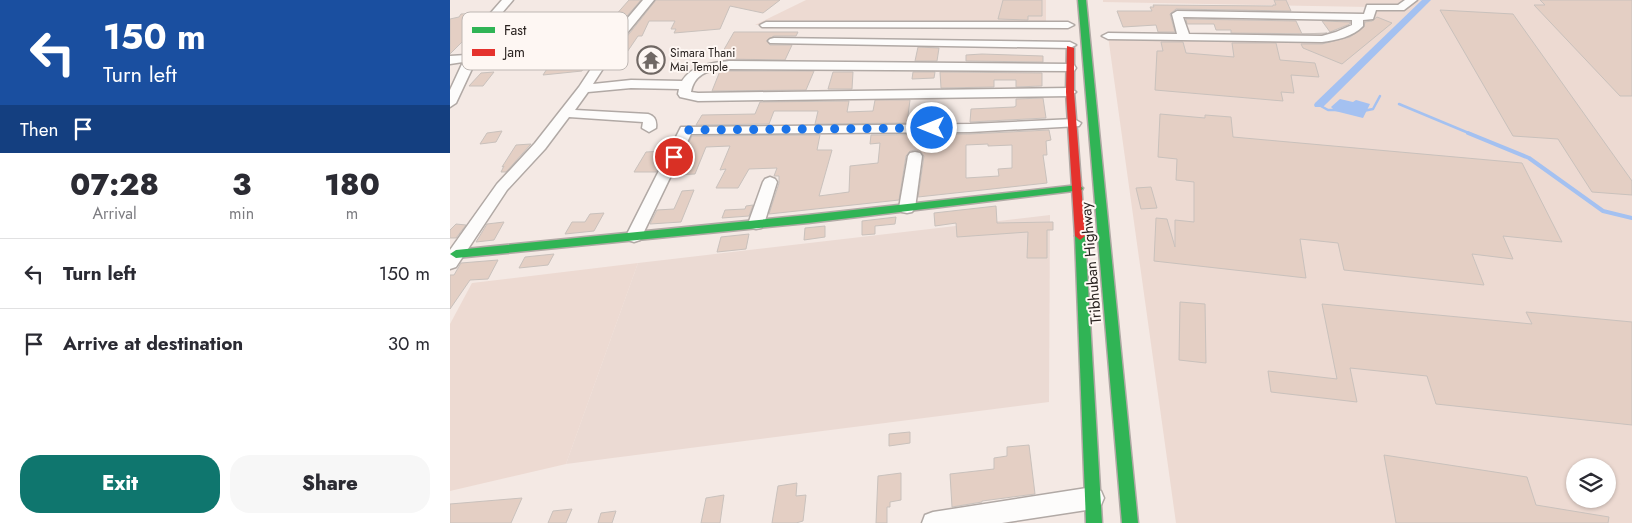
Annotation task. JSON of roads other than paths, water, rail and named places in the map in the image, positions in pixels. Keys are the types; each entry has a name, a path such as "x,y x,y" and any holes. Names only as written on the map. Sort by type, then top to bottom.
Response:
{"main road":[{"name":"Tribhuban Highway","path":"1082,0 1130,523"},
{"name":"Tribhuban Highway","path":"1068,21 1070,92 1078,188 1094,523"},
{"path":"454,253 756,224 1078,188"}],"street":[{"path":"498,12 508,0"},
{"path":"628,24 649,0"},
{"path":"1184,38 1177,14 1369,17 1370,7 1400,8 1412,0"},
{"path":"1108,36 1322,39 1339,36 1348,32 1357,26 1358,17"},
{"path":"766,25 1068,21"},
{"path":"774,41 1070,45"},
{"path":"1070,68 722,65 709,66 689,78 684,94 698,97 1070,92"},
{"path":"450,102 465,70"},
{"path":"454,253 502,187 540,146 596,70"},
{"path":"584,88 632,84 686,85"},
{"path":"564,113 648,118 650,122 649,128"},
{"path":"634,236 686,130 970,128 1074,123"},
{"path":"907,208 915,156"},
{"path":"756,224 770,182"},
{"path":"932,523 1093,498"}],"water":[{"path":"1340,99 1353,102 1356,100 1370,104 1363,118 1335,111 1331,107"}],"waterway":[{"path":"1319,105 1427,0"},
{"path":"1363,111 1373,109 1380,96"},
{"path":"1399,104 1471,134"},
{"path":"1319,105 1328,110 1342,110"},
{"path":"1468,133 1529,158 1603,211 1632,218"}],"place":[{"name":"Simara Thani Mai Temple","path":"651,60"}]}
